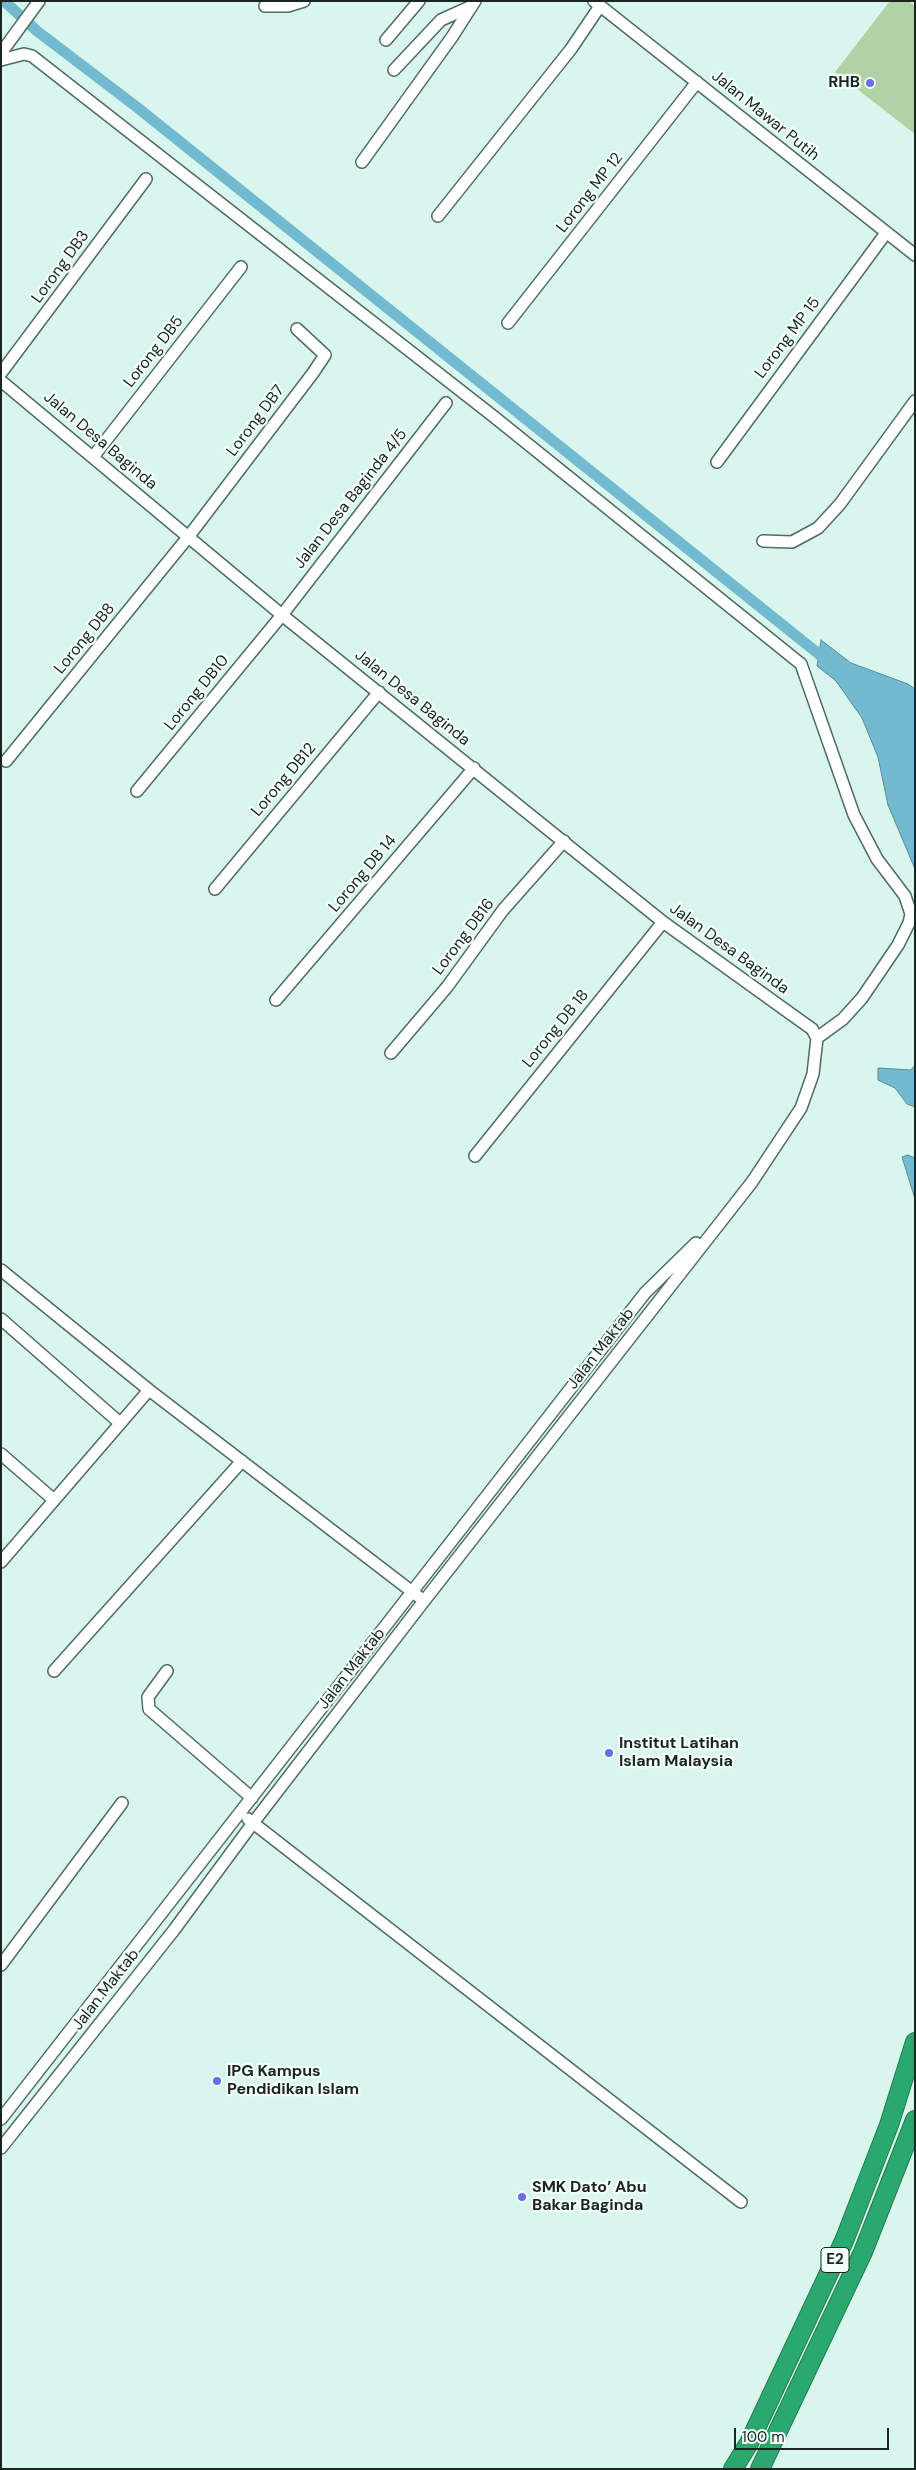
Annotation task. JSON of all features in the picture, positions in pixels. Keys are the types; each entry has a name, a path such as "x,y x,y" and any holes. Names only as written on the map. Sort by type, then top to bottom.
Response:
{"highway":[{"name":"E2","path":"733,2469 749,2443 844,2241 889,2125 915,2042"},
{"name":"E2","path":"760,2469 863,2252 915,2120"}],"street":[{"path":"265,6 288,6 304,1"},
{"path":"386,40 419,1"},
{"path":"1,53 38,3"},
{"path":"394,70 441,20 474,4"},
{"path":"362,162 474,4"},
{"path":"438,216 566,55 597,4"},
{"name":"Jalan Mawar Putih","path":"597,4 915,256"},
{"path":"1,60 24,54 32,56 493,416 801,664 854,816 877,859 905,896 911,914 909,923 898,945 862,998 843,1019 814,1034"},
{"name":"Lorong MP 12","path":"508,323 697,82"},
{"name":"Lorong DB3","path":"1,373 146,179"},
{"name":"Lorong MP 15","path":"717,462 886,233"},
{"name":"Lorong DB5","path":"93,457 240,267"},
{"name":"Lorong DB7","path":"188,536 325,355 297,329"},
{"name":"Jalan Desa Baginda","path":"1,381 282,614 663,922 814,1034"},
{"path":"763,541 792,542 818,528 840,504 915,401"},
{"name":"Jalan Desa Baginda 4/5","path":"282,614 446,403"},
{"name":"Lorong DB8","path":"6,761 188,536"},
{"name":"Lorong DB10","path":"137,791 282,614"},
{"name":"Lorong DB12","path":"215,889 378,692"},
{"name":"Lorong DB 14","path":"276,1000 474,768"},
{"name":"Lorong DB16","path":"391,1053 447,987 503,910 564,841"},
{"name":"Lorong DB 18","path":"475,1156 663,922"},
{"name":"Jalan Maktab","path":"1,2148 174,1930 253,1823 424,1601 752,1182 801,1108 813,1074 814,1034"},
{"name":"Jalan Maktab","path":"1,2119 414,1593 646,1293 729,1210"},
{"path":"1,1270 149,1390 424,1601"},
{"path":"1,1319 120,1423"},
{"path":"1,1562 149,1390"},
{"path":"1,1454 54,1500"},
{"path":"54,1671 242,1461"},
{"path":"167,1670 148,1697 149,1709 252,1798"},
{"path":"1,1965 122,1802"},
{"path":"241,1813 742,2202"},
{"path":"19,2096 32,2108"},
{"path":"1,2099 11,2106"}],"green space":[{"path":"890,1 909,1 915,6 915,134 835,72"}],"water":[{"path":"821,640 851,663 908,684 915,689 915,869 888,805 878,757 862,718 836,681 817,666"},
{"path":"915,1065 915,1107 907,1104 895,1088 878,1080 878,1068 911,1070"},
{"path":"908,1155 915,1158 915,1199 902,1157"}],"waterway":[{"path":"4,1 37,31 138,108 830,663"}],"place":[{"name":"RHB","path":"870,83"},
{"name":"Institut Latihan Islam Malaysia","path":"609,1753"},
{"name":"IPG Kampus Pendidikan Islam","path":"217,2081"},
{"name":"SMK Dato’ Abu Bakar Baginda","path":"522,2197"}]}
